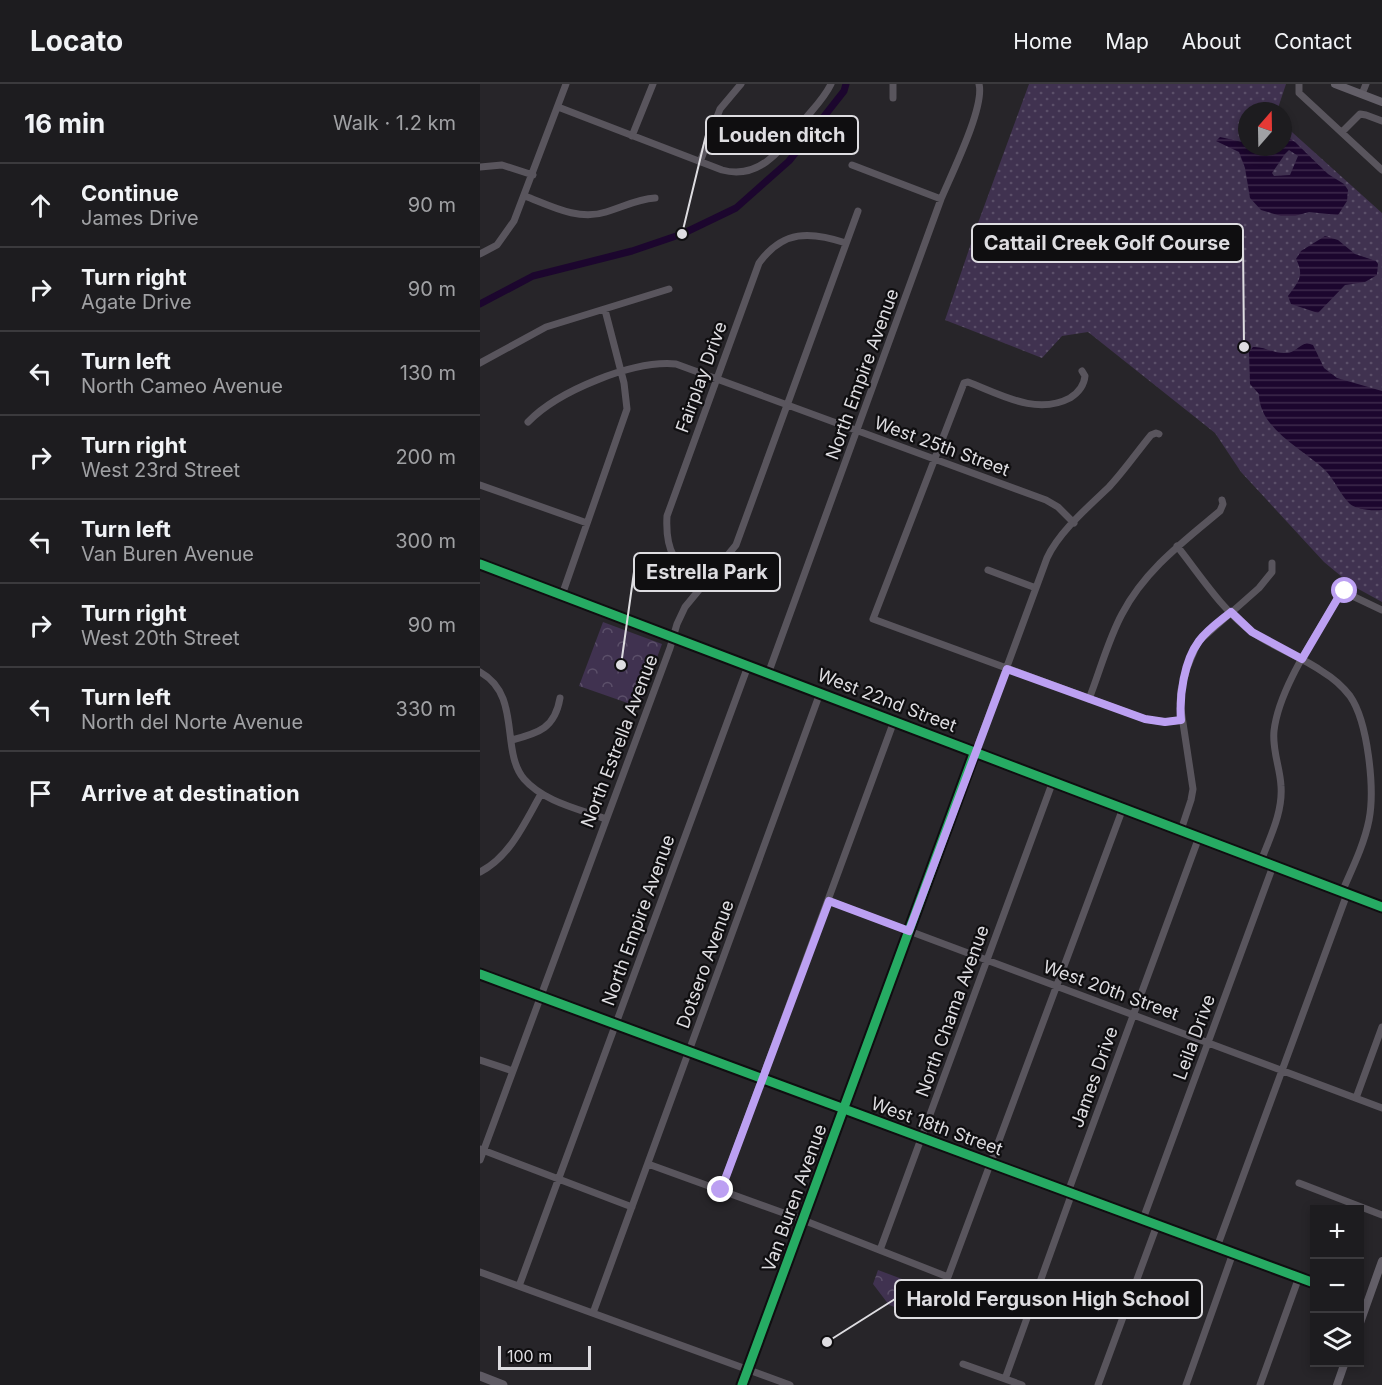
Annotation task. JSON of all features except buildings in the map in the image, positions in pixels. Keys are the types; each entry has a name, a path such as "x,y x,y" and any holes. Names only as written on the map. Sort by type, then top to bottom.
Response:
{"highway":[{"path":"483,1380 503,1385"}],"main road":[{"path":"1335,84 1382,102"},
{"path":"1364,1299 1382,1261"},
{"path":"1337,1385 1343,1367"}],"street":[{"path":"480,254 497,245 510,229 525,196 566,84"},
{"path":"632,136 652,84"},
{"path":"700,162 720,109 741,84"},
{"path":"558,107 700,162 735,172 752,170 771,160 831,84"},
{"path":"892,84 893,98"},
{"name":"North Empire Avenue","path":"768,674 941,199 979,103 979,84"},
{"path":"1299,84 1299,93 1382,170"},
{"path":"1362,94 1366,84"},
{"path":"1342,132 1359,114 1382,121"},
{"path":"480,167 502,165 533,175"},
{"path":"852,165 941,199"},
{"path":"525,196 588,216 642,199 655,198"},
{"name":"North Estrella Avenue","path":"480,1160 482,1149 670,648 679,617 736,545 858,211"},
{"name":"Fairplay Drive","path":"703,585 687,574 669,549 666,530 670,506 756,272 765,255 780,243 806,234 821,235 846,243"},
{"path":"480,363 546,327 669,289"},
{"path":"562,596 627,410 622,372 605,310"},
{"name":"West 25th Street","path":"528,422 535,415 597,379 658,364 669,364 716,379 1046,500 1058,507 1074,523"},
{"path":"1082,371 1085,376 1084,384 1073,396 1046,405 1022,403 965,382 873,620 1145,719 1165,722 1181,720"},
{"name":"Van Buren Avenue","path":"742,1385 1050,552 1087,508 1115,481 1151,435 1159,434"},
{"path":"480,485 587,524"},
{"path":"1089,699 1115,630 1128,603 1154,568 1177,546 1220,512 1222,500"},
{"path":"1177,546 1231,612 1252,632 1324,672 1349,694 1360,715 1370,767 1370,818 1217,1247"},
{"path":"1181,830 1193,789 1181,720 1181,690 1196,646 1269,577 1273,568 1272,563"},
{"name":"West 22nd Street","path":"480,564 1382,907"},
{"path":"988,570 1036,588"},
{"path":"1261,861 1281,800 1281,783 1274,750 1276,721 1302,659 1342,591 1382,610"},
{"name":"North Empire Avenue","path":"519,1286 748,666"},
{"path":"480,672 492,680 506,706 515,759 522,776 541,794 606,819"},
{"name":"Dotsero Avenue","path":"593,1313 820,693"},
{"path":"512,740 532,735 546,726 556,715 560,698"},
{"path":"721,1190 894,721"},
{"name":"North Chama Avenue","path":"880,1251 1053,781"},
{"path":"480,872 493,865 505,852 541,794"},
{"path":"648,1164 803,1220 948,1277 1123,808"},
{"name":"James Drive","path":"1005,1379 1132,1014 1199,837"},
{"name":"Leila Drive","path":"1143,1219 1273,866"},
{"name":"West 20th Street","path":"829,901 1382,1108"},
{"name":"West 18th Street","path":"480,974 1310,1281"},
{"path":"1356,1098 1382,1027"},
{"path":"480,1060 513,1071"},
{"path":"482,1149 558,1180 632,1206"},
{"path":"1299,1183 1382,1215"},
{"path":"1098,1385 1157,1225"},
{"path":"1186,1385 1233,1253"},
{"path":"480,1272 790,1385"},
{"path":"1260,1385 1299,1277"},
{"path":"963,1364 1022,1385"}],"green space":[{"path":"1029,84 1286,84 1280,102 1238,102 1238,156 1292,156 1292,132 1382,213 1382,602 1353,586 1324,562 1241,472 1215,433 1088,332 1062,336 1042,358 945,320"},
{"path":"603,622 662,644 639,707 579,686"},
{"path":"878,1270 918,1285 908,1312 889,1305 873,1284"}],"shaded area":[{"path":"1220,137 1238,141 1238,152 1216,141"},
{"path":"1292,140 1328,174 1344,184 1348,190 1347,201 1338,215 1309,212 1295,216 1281,216 1261,210 1250,198 1240,156 1284,156 1272,173 1274,176 1290,175 1298,156 1292,152"},
{"path":"1325,236 1338,240 1355,254 1376,261 1377,275 1365,282 1345,285 1318,313 1291,304 1288,296 1300,274 1296,259 1301,251"},
{"path":"1307,343 1313,345 1324,368 1337,378 1382,391 1382,510 1361,509 1350,504 1325,470 1274,428 1266,418 1259,394 1250,384 1249,352 1253,347 1286,353"}],"waterway":[{"path":"480,304 533,276 632,251 682,234 736,208 789,161 844,91 846,84"}],"cycle path":[{"path":"480,564 1382,907"},
{"path":"742,1385 975,751"},
{"path":"480,974 1310,1282"}],"place":[{"name":"Louden ditch","path":"682,234"},
{"name":"Cattail Creek Golf Course","path":"1244,347"},
{"name":"Estrella Park","path":"621,665"},
{"name":"Harold Ferguson High School","path":"827,1342"}],"route":[{"path":"721,1190 829,901 909,931 1007,669 1145,719 1165,722 1181,720 1180,703 1183,680 1196,646 1231,612 1252,632 1302,659 1342,591 1345,591"}]}
